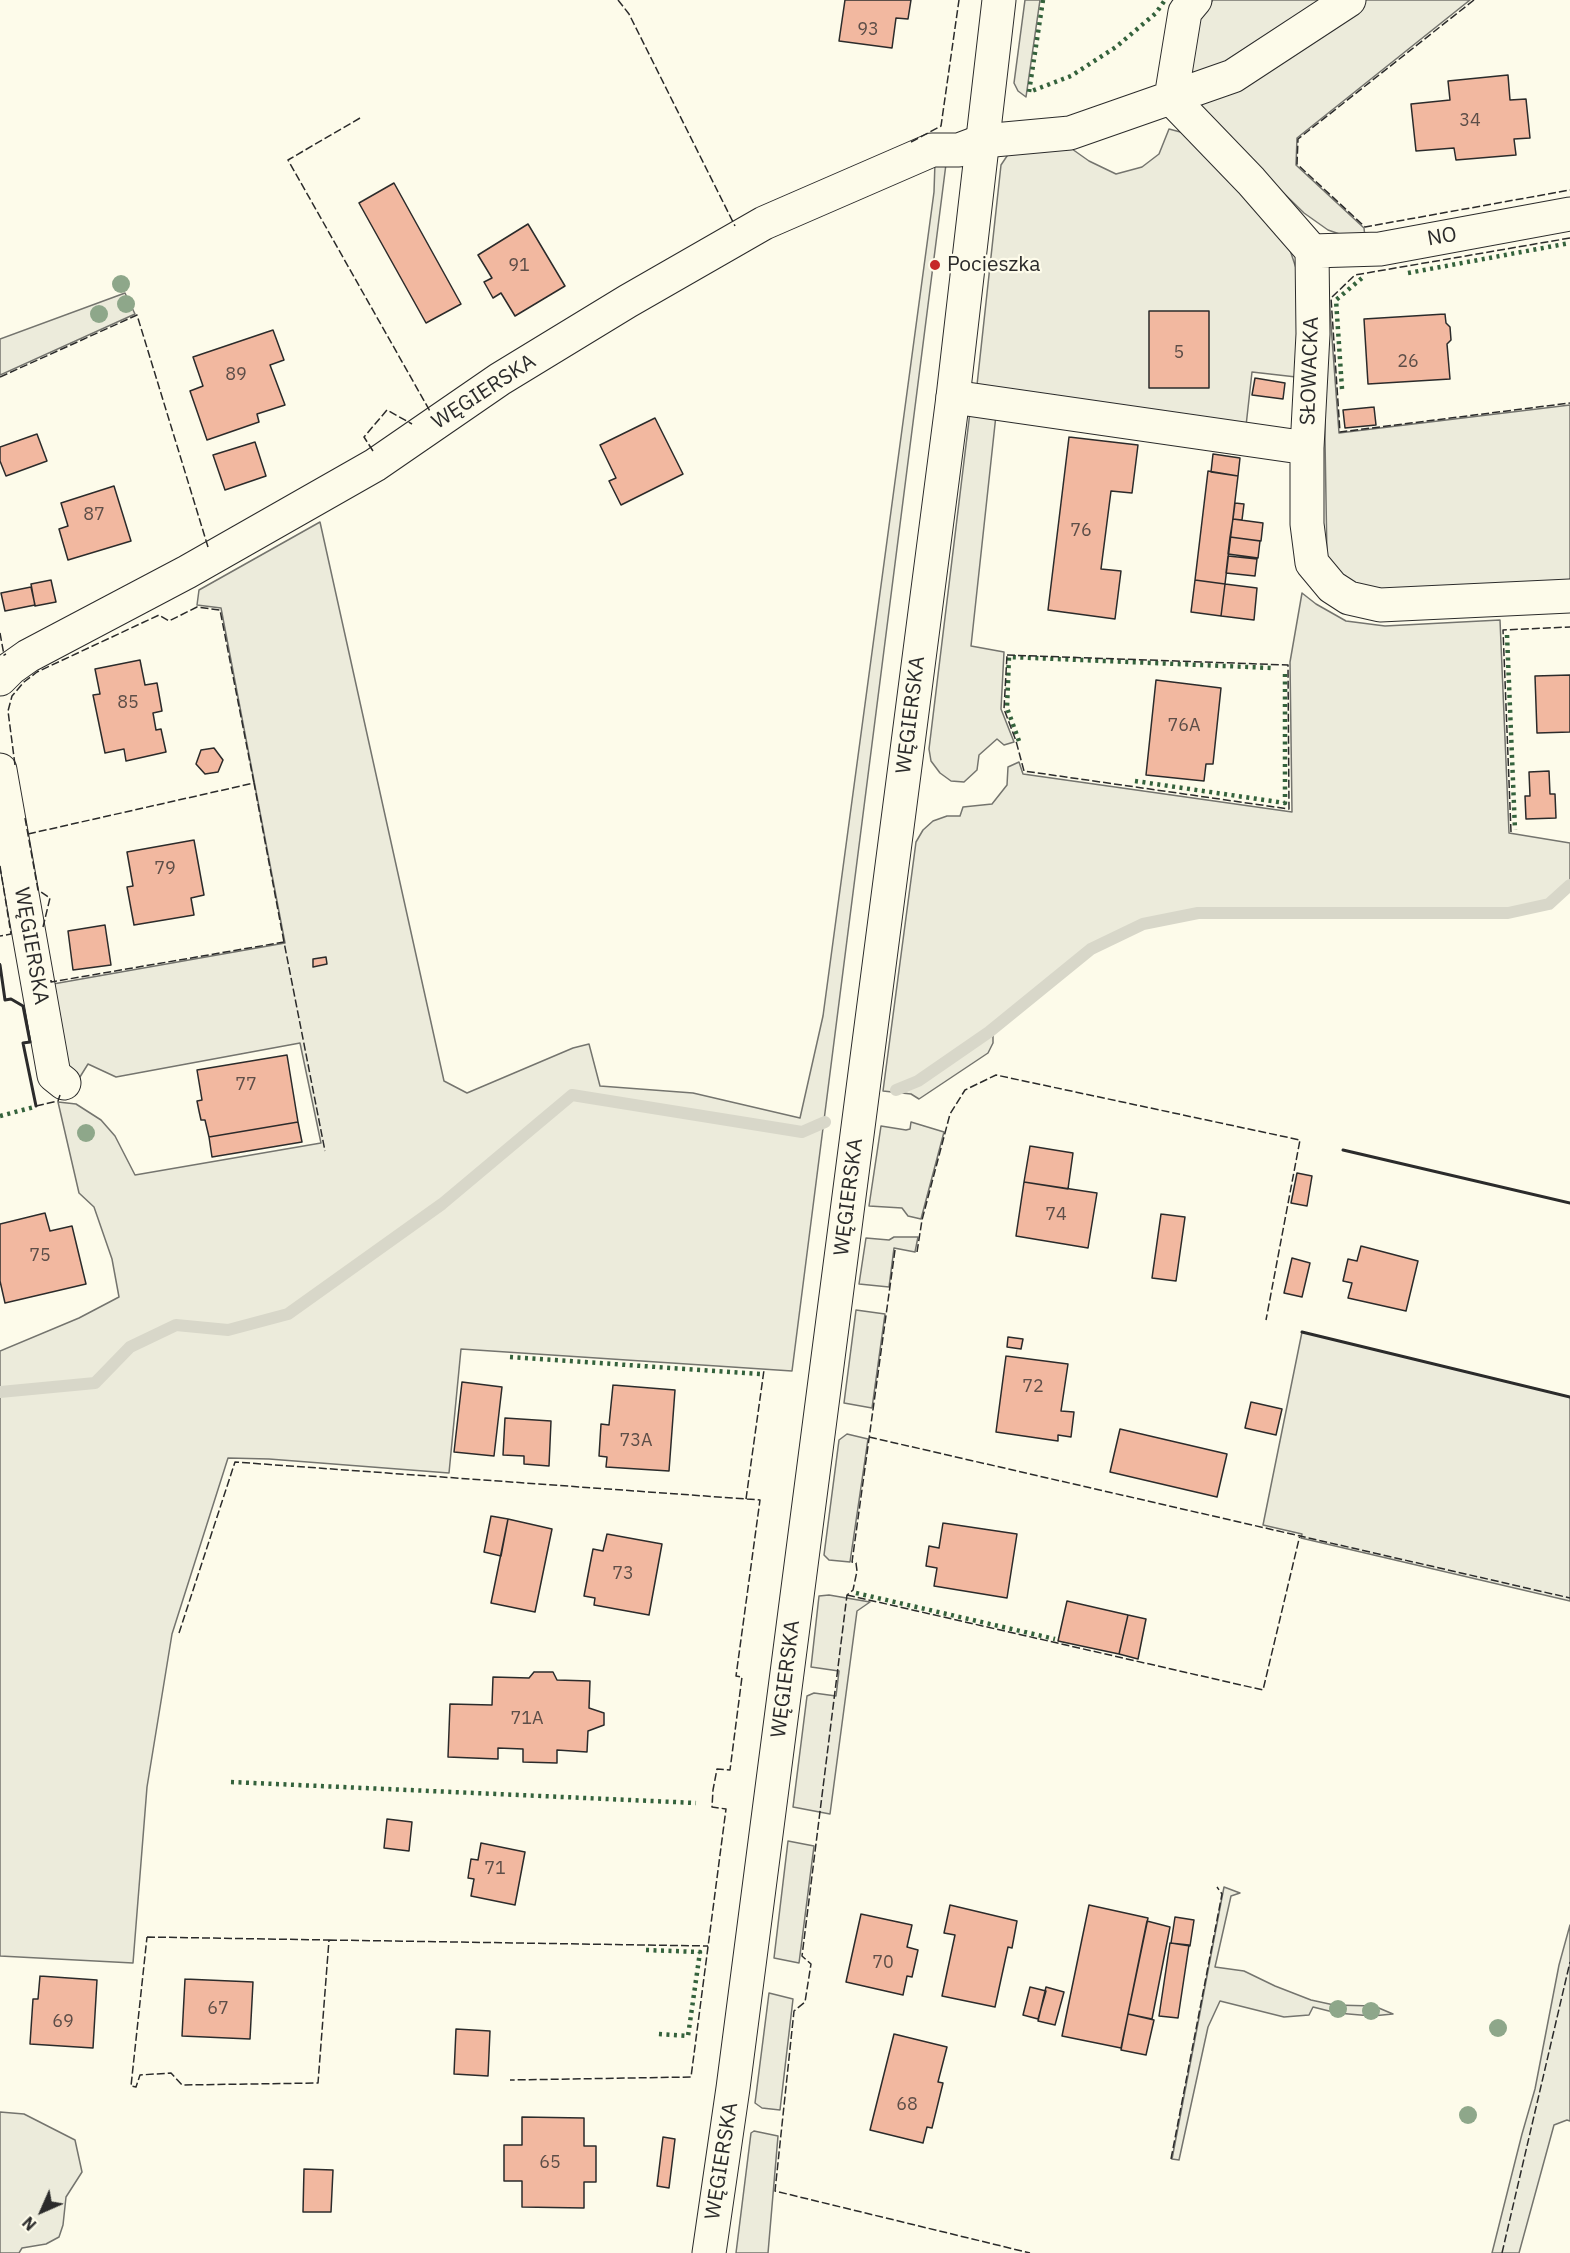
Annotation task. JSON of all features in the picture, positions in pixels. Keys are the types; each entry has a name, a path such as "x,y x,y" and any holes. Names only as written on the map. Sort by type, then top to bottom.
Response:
{"street":[{"name":"WĘGIERSKA","path":"709,2253 733,2088 953,398 999,0"},
{"path":"1170,98 1185,12 1195,0"},
{"path":"984,141 1070,133 1233,76 1349,0"},
{"path":"1170,98 1251,181 1312,251"},
{"name":"WĘGIERSKA","path":"0,679 28,656 187,572 375,465 500,379 628,301 764,223 932,150 959,150 984,141"},
{"name":"NO","path":"1312,251 1380,249 1570,214"},
{"name":"SŁOWACKA","path":"953,398 1307,448 1313,334 1312,251"},
{"path":"1307,448 1307,524 1312,563 1332,587 1349,598 1380,605 1570,596"},
{"name":"WĘGIERSKA","path":"0,770 54,1075 64,1083"}],"shaded area":[{"path":"1025,0 1040,0 1026,97 1018,91 1014,83"},
{"path":"1213,0 1470,0 1297,138 1296,165 1364,228 1365,237 1348,237 1328,230 1304,213 1172,84 1194,22"},
{"path":"1169,129 1188,134 1284,232 1301,283 1305,378 1252,372 1246,426 977,385 1001,165 1009,153 1065,144 1089,161 1116,174 1142,167 1159,154"},
{"path":"935,162 946,164 792,1371 461,1349 449,1473 228,1458 172,1634 147,1787 133,1963 0,1956 0,1351 79,1318 119,1297 112,1259 94,1207 79,1193 58,1102 76,1104 101,1120 115,1136 135,1175 321,1143 300,1043 116,1077 88,1064 75,1085 67,1072 53,984 285,943 221,608 197,605 199,590 320,522 444,1081 467,1093 573,1048 589,1044 600,1086 693,1093 800,1118 823,1016 934,192"},
{"path":"125,293 135,314 0,375 0,339"},
{"path":"1329,297 1339,433 1570,405 1570,588 1353,590 1327,558 1325,305"},
{"path":"970,412 996,415 971,646 1004,652 1001,709 1014,742 1004,745 997,739 979,755 977,770 964,782 951,781 940,773 931,761 929,749"},
{"path":"1302,593 1346,621 1385,626 1500,620 1509,833 1570,843 1570,889 1550,906 1509,915 1198,915 1143,927 1093,952 993,1033 993,1043 988,1053 919,1099 911,1094 883,1091 916,842 923,830 933,821 947,816 960,816 963,807 992,804 1007,785 1008,767 1019,762 1023,774 1292,812 1290,662"},
{"path":"911,1122 944,1132 921,1219 908,1216 902,1208 869,1206 881,1126 906,1130 910,1129"},
{"path":"894,1237 918,1237 915,1252 894,1248 889,1287 859,1284 866,1238 889,1240"},
{"path":"856,1310 885,1314 872,1408 844,1403"},
{"path":"1302,1332 1570,1397 1570,1601 1301,1538 1302,1534 1263,1525"},
{"path":"847,1434 868,1439 850,1562 829,1560 824,1555 839,1440"},
{"path":"829,1595 870,1602 857,1611 830,1814 793,1807 807,1696 814,1693 836,1696 839,1671 811,1667 819,1596"},
{"path":"788,1841 814,1846 799,1963 774,1958"},
{"path":"1224,1887 1240,1893 1231,1896 1215,1967 1244,1971 1311,2000 1334,2005 1374,2006 1393,2014 1372,2016 1337,2013 1313,2007 1309,2015 1284,2017 1220,2001 1208,2027 1179,2160 1172,2159"},
{"path":"1570,1925 1570,2121 1554,2125 1519,2253 1492,2253 1535,2089 1559,1965"},
{"path":"769,1993 793,1999 780,2110 762,2108 755,2103"},
{"path":"0,2112 24,2114 75,2140 82,2172 66,2197 63,2225 59,2237 46,2244 22,2248 19,2253 0,2253"},
{"path":"754,2131 778,2136 768,2253 736,2253 751,2133"}],"building":[{"path":"845,0 911,0 908,19 896,18 892,48 839,41"},
{"path":"1508,75 1510,100 1526,99 1530,138 1514,139 1516,155 1456,160 1454,148 1416,151 1411,104 1450,100 1448,81"},
{"path":"394,183 461,304 426,323 359,203"},
{"path":"528,224 565,286 515,316 501,293 493,298 484,282 492,278 478,255"},
{"path":"1149,311 1209,311 1209,388 1149,388"},
{"path":"1445,314 1446,323 1450,327 1451,340 1447,344 1450,379 1368,384 1364,319"},
{"path":"273,330 284,360 270,365 285,405 257,414 259,422 207,440 190,391 203,386 193,357"},
{"path":"1255,378 1285,383 1283,399 1252,395"},
{"path":"1374,407 1376,425 1345,428 1343,410"},
{"path":"655,418 683,474 621,505 609,481 616,478 600,445"},
{"path":"37,434 47,461 6,476 0,461 0,447"},
{"path":"1069,437 1138,445 1132,493 1111,491 1101,569 1121,571 1115,619 1048,610"},
{"path":"255,442 266,476 225,490 213,455"},
{"path":"1213,454 1240,458 1238,476 1211,472"},
{"path":"1208,471 1238,476 1225,584 1195,580"},
{"path":"114,486 131,541 68,560 59,529 68,526 61,503"},
{"path":"1235,503 1244,504 1242,520 1233,519"},
{"path":"1233,519 1263,523 1261,541 1230,537"},
{"path":"1230,537 1260,541 1258,558 1228,554"},
{"path":"1228,556 1257,559 1255,576 1226,573"},
{"path":"51,580 56,602 35,606 31,584"},
{"path":"1195,580 1225,584 1221,616 1191,612"},
{"path":"1225,584 1257,588 1254,620 1221,616"},
{"path":"31,587 35,605 5,611 1,593"},
{"path":"140,660 145,685 157,683 162,711 153,713 156,730 161,729 166,752 126,761 124,749 105,753 93,695 100,694 95,669"},
{"path":"1570,675 1570,732 1537,733 1535,676"},
{"path":"1156,680 1221,688 1213,764 1206,764 1204,781 1146,775"},
{"path":"214,748 223,760 218,772 205,774 196,764 201,750"},
{"path":"1549,771 1550,794 1555,794 1556,818 1526,819 1525,796 1530,796 1529,772"},
{"path":"194,840 204,895 191,898 194,915 134,925 127,887 133,886 127,852"},
{"path":"105,925 111,965 73,970 68,931"},
{"path":"326,957 327,964 313,967 313,959"},
{"path":"287,1055 298,1122 209,1137 205,1120 201,1120 197,1101 202,1100 197,1070"},
{"path":"298,1122 302,1142 212,1157 209,1137"},
{"path":"1030,1146 1073,1153 1068,1189 1024,1182"},
{"path":"1297,1173 1312,1176 1307,1206 1291,1203"},
{"path":"1024,1182 1097,1193 1088,1248 1016,1236"},
{"path":"45,1213 50,1231 72,1226 86,1284 5,1303 0,1281 0,1224"},
{"path":"1161,1214 1185,1217 1176,1281 1152,1278"},
{"path":"1361,1246 1418,1261 1406,1311 1348,1298 1352,1283 1343,1281 1348,1259 1357,1261"},
{"path":"1292,1258 1310,1263 1302,1297 1284,1293"},
{"path":"1008,1337 1023,1339 1021,1349 1007,1347"},
{"path":"1006,1356 1068,1364 1061,1411 1074,1412 1071,1437 1058,1435 1058,1441 996,1432"},
{"path":"462,1382 502,1387 494,1456 454,1452"},
{"path":"613,1385 675,1390 669,1471 606,1467 607,1457 599,1456 601,1424 609,1425"},
{"path":"1251,1402 1282,1409 1276,1435 1245,1428"},
{"path":"505,1418 551,1421 549,1466 524,1464 524,1456 503,1455"},
{"path":"1120,1429 1227,1454 1217,1497 1110,1472"},
{"path":"491,1516 508,1519 501,1556 484,1552"},
{"path":"508,1519 552,1529 535,1612 491,1603"},
{"path":"943,1523 1017,1534 1007,1598 934,1586 937,1568 926,1566 929,1546 939,1548"},
{"path":"607,1534 662,1544 649,1615 594,1605 595,1598 584,1596 593,1549 603,1551"},
{"path":"1067,1601 1128,1615 1119,1654 1058,1641"},
{"path":"1128,1615 1146,1619 1138,1659 1119,1654"},
{"path":"534,1672 553,1672 557,1680 590,1681 589,1708 604,1713 604,1725 588,1731 587,1752 557,1750 557,1763 523,1762 523,1749 498,1748 498,1759 448,1757 450,1704 492,1705 493,1677 529,1678"},
{"path":"387,1819 412,1822 409,1851 384,1848"},
{"path":"481,1843 525,1852 515,1905 471,1896 474,1879 468,1878 471,1859 478,1860"},
{"path":"950,1905 1017,1921 1012,1948 1008,1947 995,2007 942,1996 955,1935 944,1933"},
{"path":"1089,1905 1148,1918 1121,2048 1062,2036"},
{"path":"861,1914 912,1925 907,1947 918,1950 912,1977 907,1976 903,1995 846,1982"},
{"path":"1175,1917 1194,1920 1190,1946 1171,1943"},
{"path":"1147,1921 1170,1927 1152,2019 1128,2014"},
{"path":"1170,1943 1189,1945 1178,2018 1159,2016"},
{"path":"40,1976 97,1980 93,2048 30,2044 33,1999 38,1999"},
{"path":"185,1979 253,1982 250,2039 182,2036"},
{"path":"1030,1987 1046,1991 1038,2019 1023,2015"},
{"path":"1046,1987 1064,1992 1055,2025 1038,2021"},
{"path":"1128,2014 1154,2020 1146,2055 1121,2050"},
{"path":"456,2029 490,2031 488,2076 454,2074"},
{"path":"894,2034 947,2047 938,2082 943,2083 932,2128 927,2127 923,2143 870,2130"},
{"path":"522,2117 584,2118 584,2146 596,2146 596,2182 584,2182 584,2208 522,2207 522,2181 504,2181 504,2145 522,2145"},
{"path":"663,2137 675,2139 669,2188 657,2186"},
{"path":"304,2169 333,2170 331,2212 303,2212"}],"waterway":[{"path":"896,1090 918,1081 989,1032 1091,949 1143,924 1198,913 1508,913 1549,904 1570,885"},
{"path":"0,1392 95,1383 130,1347 176,1325 228,1330 288,1314 442,1204 572,1095 802,1132 825,1122"}],"hedge":[{"path":"1043,0 1029,92 1071,76 1116,47 1156,13 1165,0"},
{"path":"1408,273 1570,243"},
{"path":"1342,389 1336,300 1362,278"},
{"path":"1507,635 1515,830"},
{"path":"1019,741 1007,708 1009,657 1272,668"},
{"path":"1135,781 1285,803 1285,674"},
{"path":"0,1116 34,1107"},
{"path":"510,1357 760,1374"},
{"path":"856,1593 1055,1639"},
{"path":"231,1782 696,1803"},
{"path":"646,1950 700,1952 688,2036 658,2034"}],"fence":[{"path":"618,0 629,14 735,226"},
{"path":"911,142 941,126 959,0"},
{"path":"1474,0 1298,139 1297,164 1365,227 1570,190"},
{"path":"360,118 288,160 431,413"},
{"path":"1570,238 1355,275 1331,298 1340,432 1570,403"},
{"path":"0,377 137,315 208,547"},
{"path":"373,451 364,437 387,410 412,424"},
{"path":"15,765 8,711 12,696 24,682 37,672 159,615 169,621 197,607 220,610 254,783"},
{"path":"1511,832 1503,630 1570,627"},
{"path":"0,633 4,655 6,654"},
{"path":"1007,655 1288,665 1289,809 1024,771 1004,709 1007,655"},
{"path":"28,834 254,783 284,942"},
{"path":"25,818 38,890 50,898 43,927"},
{"path":"0,866 11,934 0,936"},
{"path":"51,980 51,982 284,942 325,1151"},
{"path":"917,1252 922,1220 950,1114 965,1090 996,1075 1300,1140 1266,1320"},
{"path":"36,1106 58,1101 60,1095"},
{"path":"895,1250 852,1562 856,1563 857,1571 853,1590 847,1595 802,1956 811,1964 805,2002 794,2011 775,2191 1030,2253"},
{"path":"746,1499 764,1370"},
{"path":"869,1437 1570,1598"},
{"path":"179,1633 235,1462 760,1500 736,1676 742,1677 730,1770 717,1769 713,1790 712,1807 726,1809 691,2077 510,2080"},
{"path":"847,1595 1263,1690 1300,1535"},
{"path":"1171,2159 1222,1894 1217,1887"},
{"path":"147,1937 329,1940 318,2083 182,2085 171,2073 140,2075 136,2087 131,2086 147,1937"},
{"path":"329,1940 708,1946"},
{"path":"1502,2253 1570,1962"}],"wall":[{"path":"0,965 5,1000 11,999 23,1006 30,1042 23,1043 36,1106"},
{"path":"1343,1150 1570,1203"},
{"path":"1302,1332 1570,1397"}],"place":[{"name":"Pocieszka","path":"935,265"}]}
